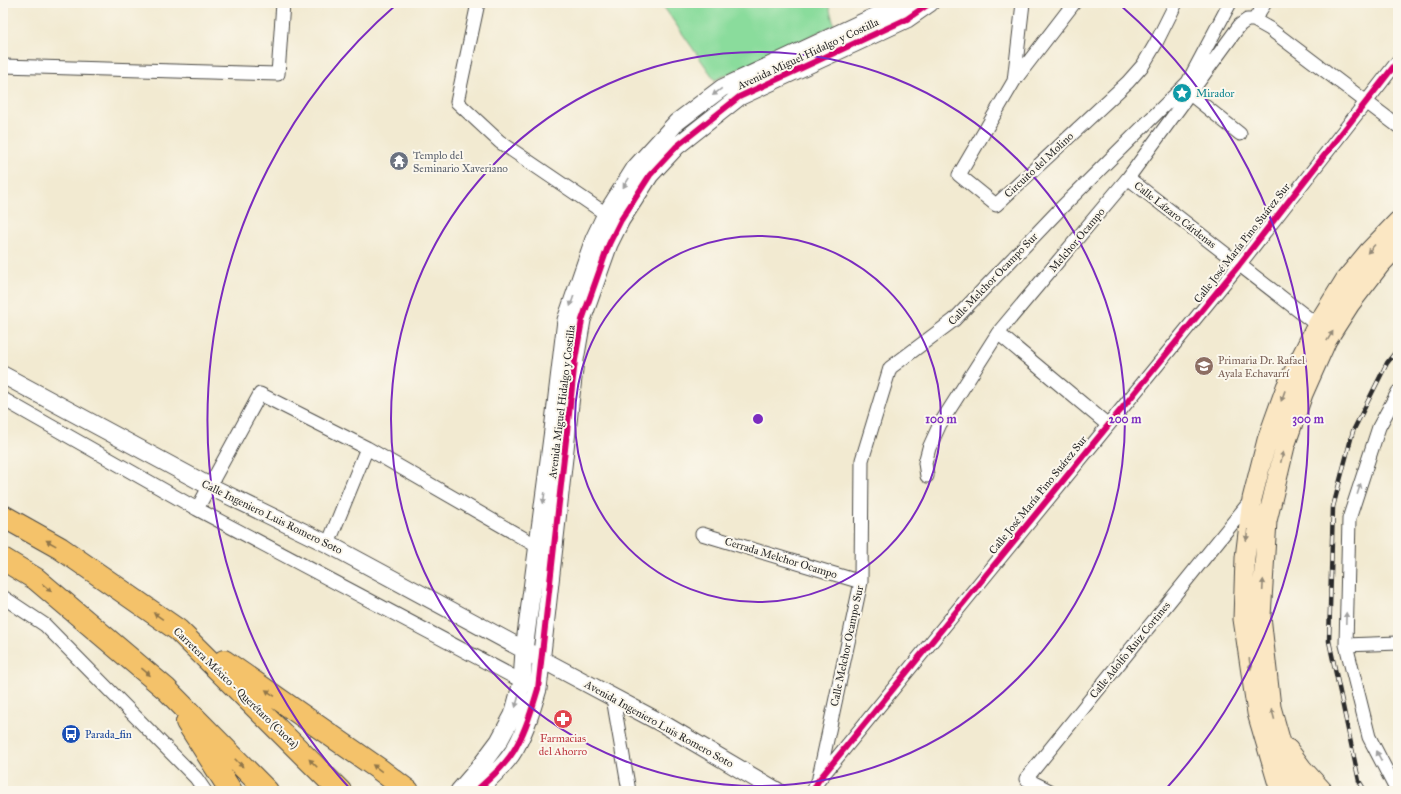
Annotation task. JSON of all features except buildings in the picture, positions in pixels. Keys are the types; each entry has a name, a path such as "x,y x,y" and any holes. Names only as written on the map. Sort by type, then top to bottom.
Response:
{"highway":[{"name":"Carretera México - Querétaro (Cuota)","path":"3,516 60,548 178,630 340,791"},
{"path":"3,559 36,579 166,689 267,791"},
{"path":"178,630 366,760 408,791"},
{"path":"166,689 210,760 232,791"}],"main road":[{"path":"1280,791 1257,712 1243,619 1245,558 1252,499 1267,440 1286,387 1316,325 1346,280 1369,251 1398,221"},
{"path":"1298,791 1289,771 1271,708 1261,616 1267,521 1285,446 1303,394 1327,340 1350,304 1380,265 1398,246"},
{"path":"1278,735 1302,768 1323,791"}],"street":[{"path":"3,66 278,74 283,3"},
{"path":"478,3 457,102 500,142 606,214"},
{"name":"Avenida Miguel Hidalgo y Costilla","path":"459,791 499,741 513,715 522,682 524,650 566,320 594,239 606,214 635,168 677,122 722,88 904,3"},
{"name":"Avenida Miguel Hidalgo y Costilla","path":"476,791 506,761 516,748 538,689 575,360 582,320 609,244 621,220 650,175 677,146 739,97 907,19 930,3"},
{"name":"Circuito del Molino","path":"1014,81 1023,3"},
{"name":"Circuito del Molino","path":"1074,3 1014,81 959,175 996,205 1128,82 1143,64 1156,43 1176,3"},
{"name":"Calle Melchor Ocampo Sur","path":"815,786 861,582 862,460 890,368 954,320 1061,208 1188,82 1230,3"},
{"path":"1265,3 1254,20 1270,29 1398,126"},
{"name":"Melchor Ocampo","path":"927,476 925,463 929,448 940,424 998,333 1128,178 1240,25 1246,20 1254,20"},
{"name":"Calle José María Pino Suárez Sur","path":"815,786 1239,265 1398,60"},
{"path":"1190,94 1240,134"},
{"name":"Calle Lázaro Cárdenas","path":"1128,178 1316,325"},
{"path":"998,333 1108,425"},
{"name":"Calle Ingeniero Luis Romero Soto","path":"3,375 209,486 328,544 541,659"},
{"path":"1397,791 1369,737 1346,645 1349,520 1379,427 1398,392"},
{"path":"196,509 260,394 367,448 537,546"},
{"path":"3,399 196,509 522,682 538,689"},
{"path":"328,544 367,448"},
{"name":"Calle Adolfo Ruiz Cortines","path":"1050,791 1026,779 1252,499"},
{"name":"Cerrada Melchor Ocampo","path":"702,534 861,582"},
{"path":"3,597 45,625 196,778 205,791"},
{"path":"1346,645 1398,643"},
{"name":"Avenida Ingeniero Luis Romero Soto","path":"541,659 665,725 777,791"},
{"path":"613,698 629,791"}],"green space":[{"path":"661,3 828,3 834,25 715,80"}],"railway":[{"path":"1365,791 1359,781 1329,641 1333,507 1353,431 1387,363 1398,349"}],"cycle path":[{"path":"476,791 508,759 520,740 538,689 575,360 582,320 609,244 621,220 650,175 677,146 739,97 907,19 930,3"},
{"path":"813,791 818,781 1239,265 1398,61"}],"place":[{"name":"Mirador","path":"1182,93"},
{"name":"Templo del Seminario Xaveriano","path":"399,161"},
{"name":"Primaria Dr. Rafael Ayala Echavarrí","path":"1204,366"},
{"name":"Farmacias del Ahorro","path":"563,719"},
{"name":"Parada_fin","path":"71,734"}]}
